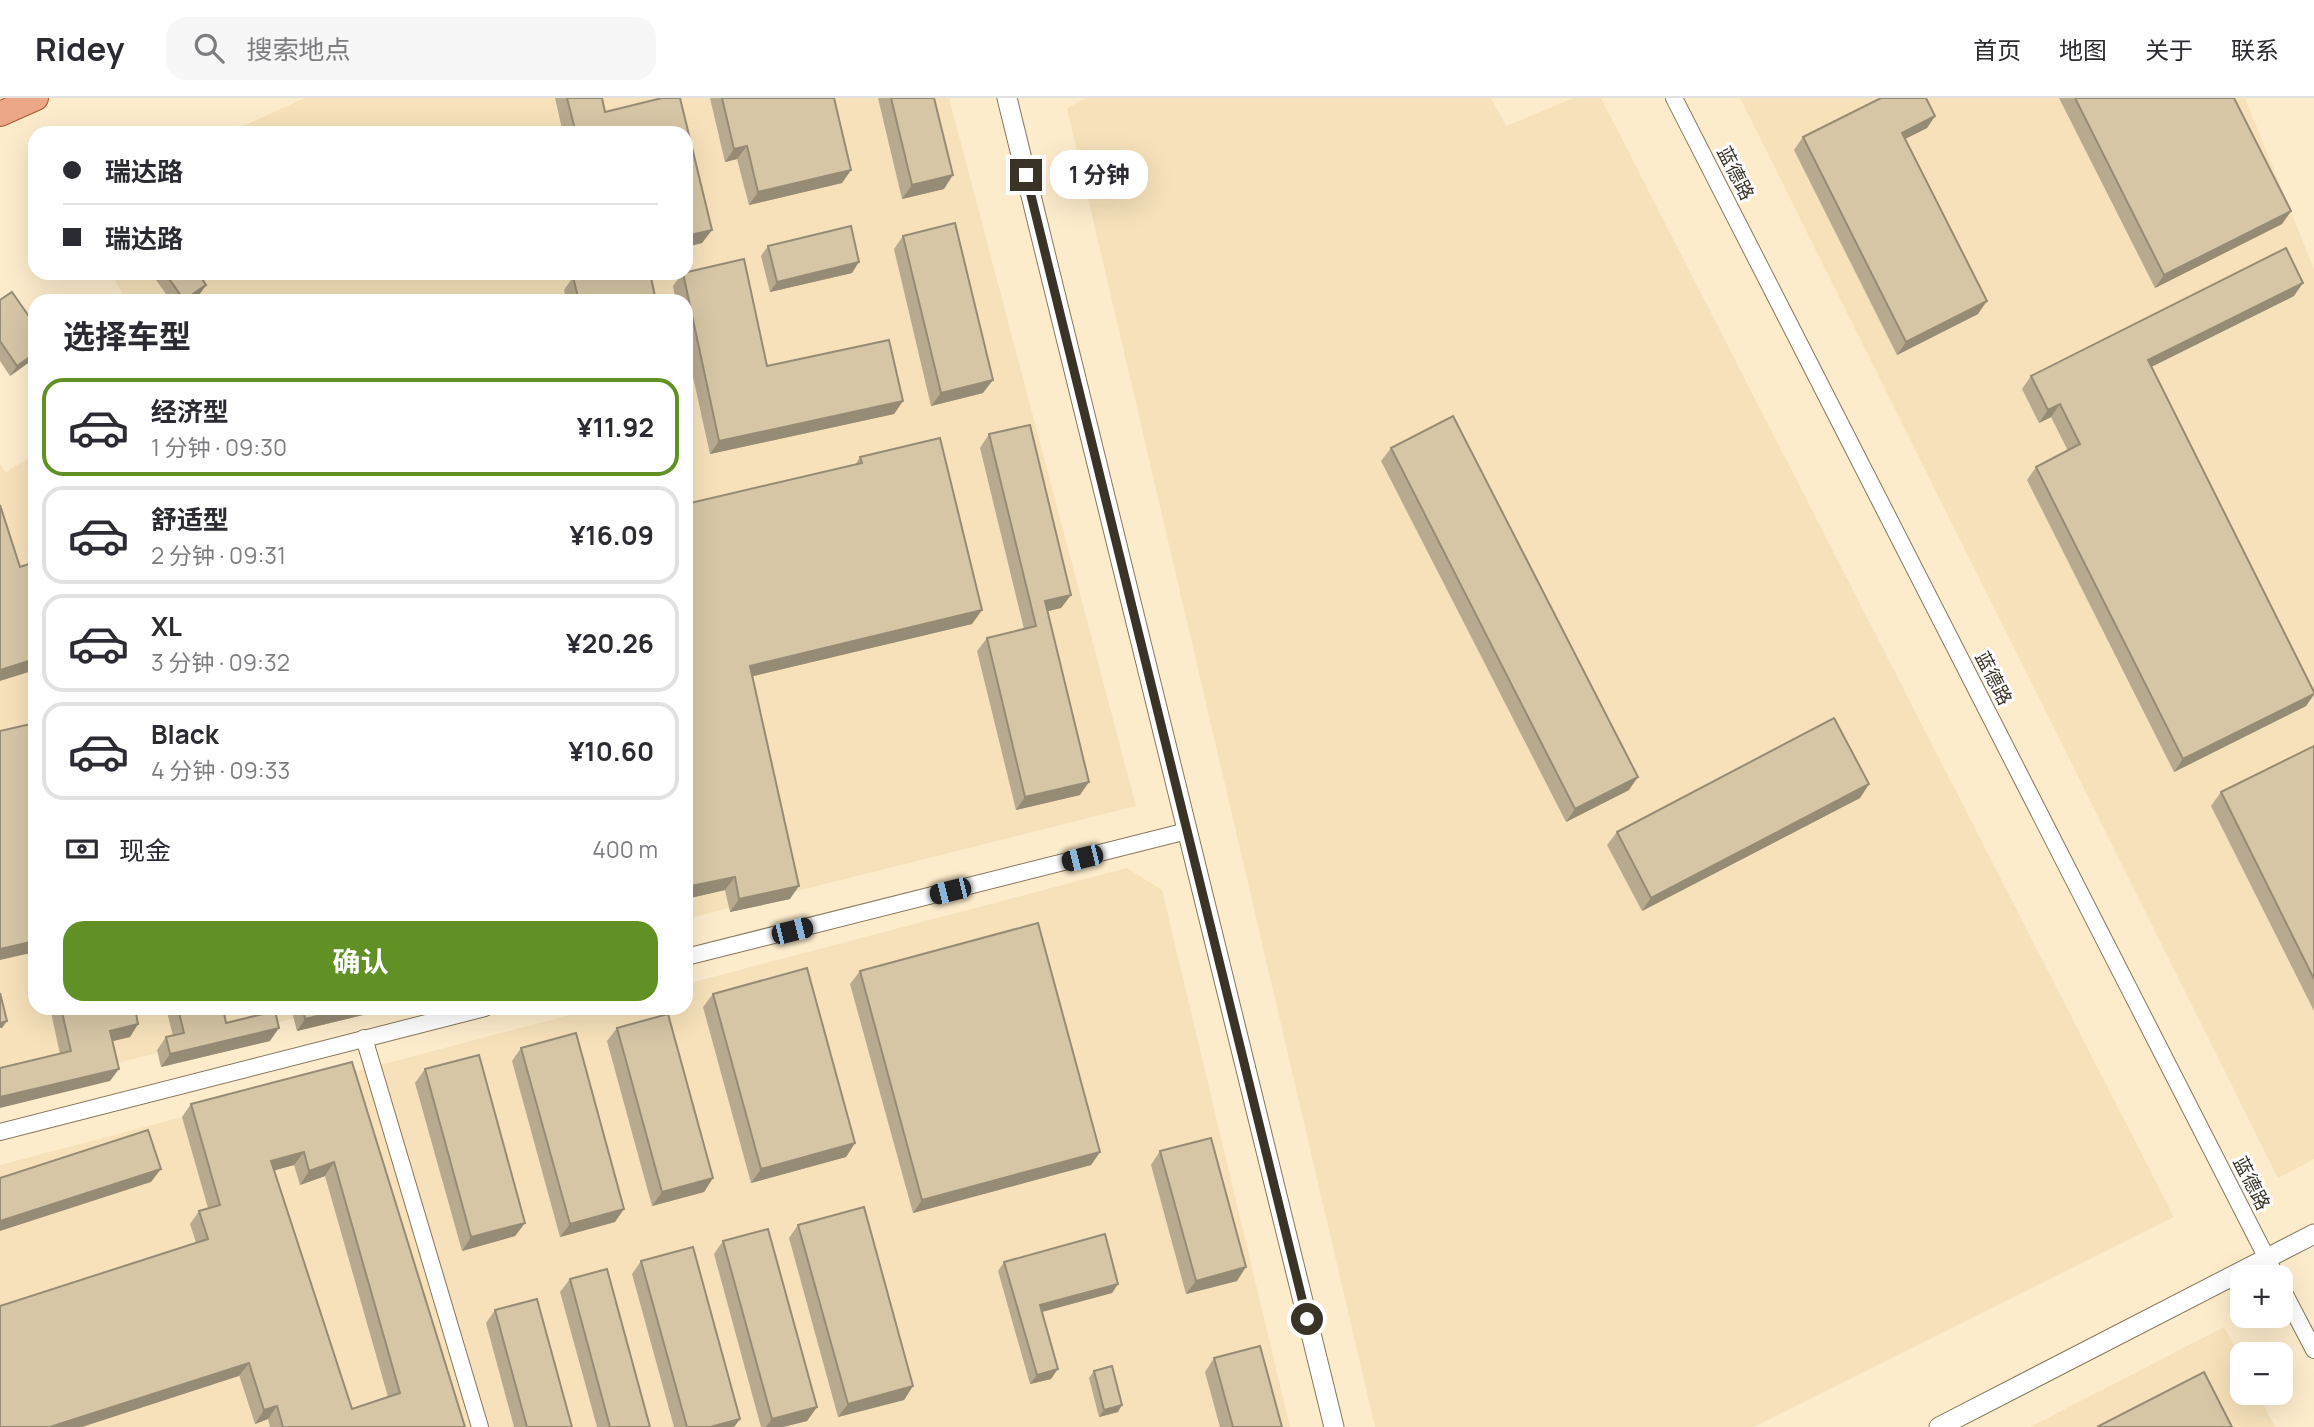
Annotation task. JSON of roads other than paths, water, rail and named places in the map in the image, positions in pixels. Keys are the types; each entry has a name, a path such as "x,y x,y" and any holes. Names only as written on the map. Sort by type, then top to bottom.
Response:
{"main road":[{"path":"0,114 36,98"}],"street":[{"path":"1007,98 1334,1427"},
{"name":"蓝德路","path":"1674,98 2270,1265"},
{"path":"693,955 1187,831"},
{"path":"0,1132 457,1015"},
{"path":"364,1038 480,1427"},
{"path":"1939,1427 2314,1234"},
{"path":"2293,1310 2314,1350"}]}
